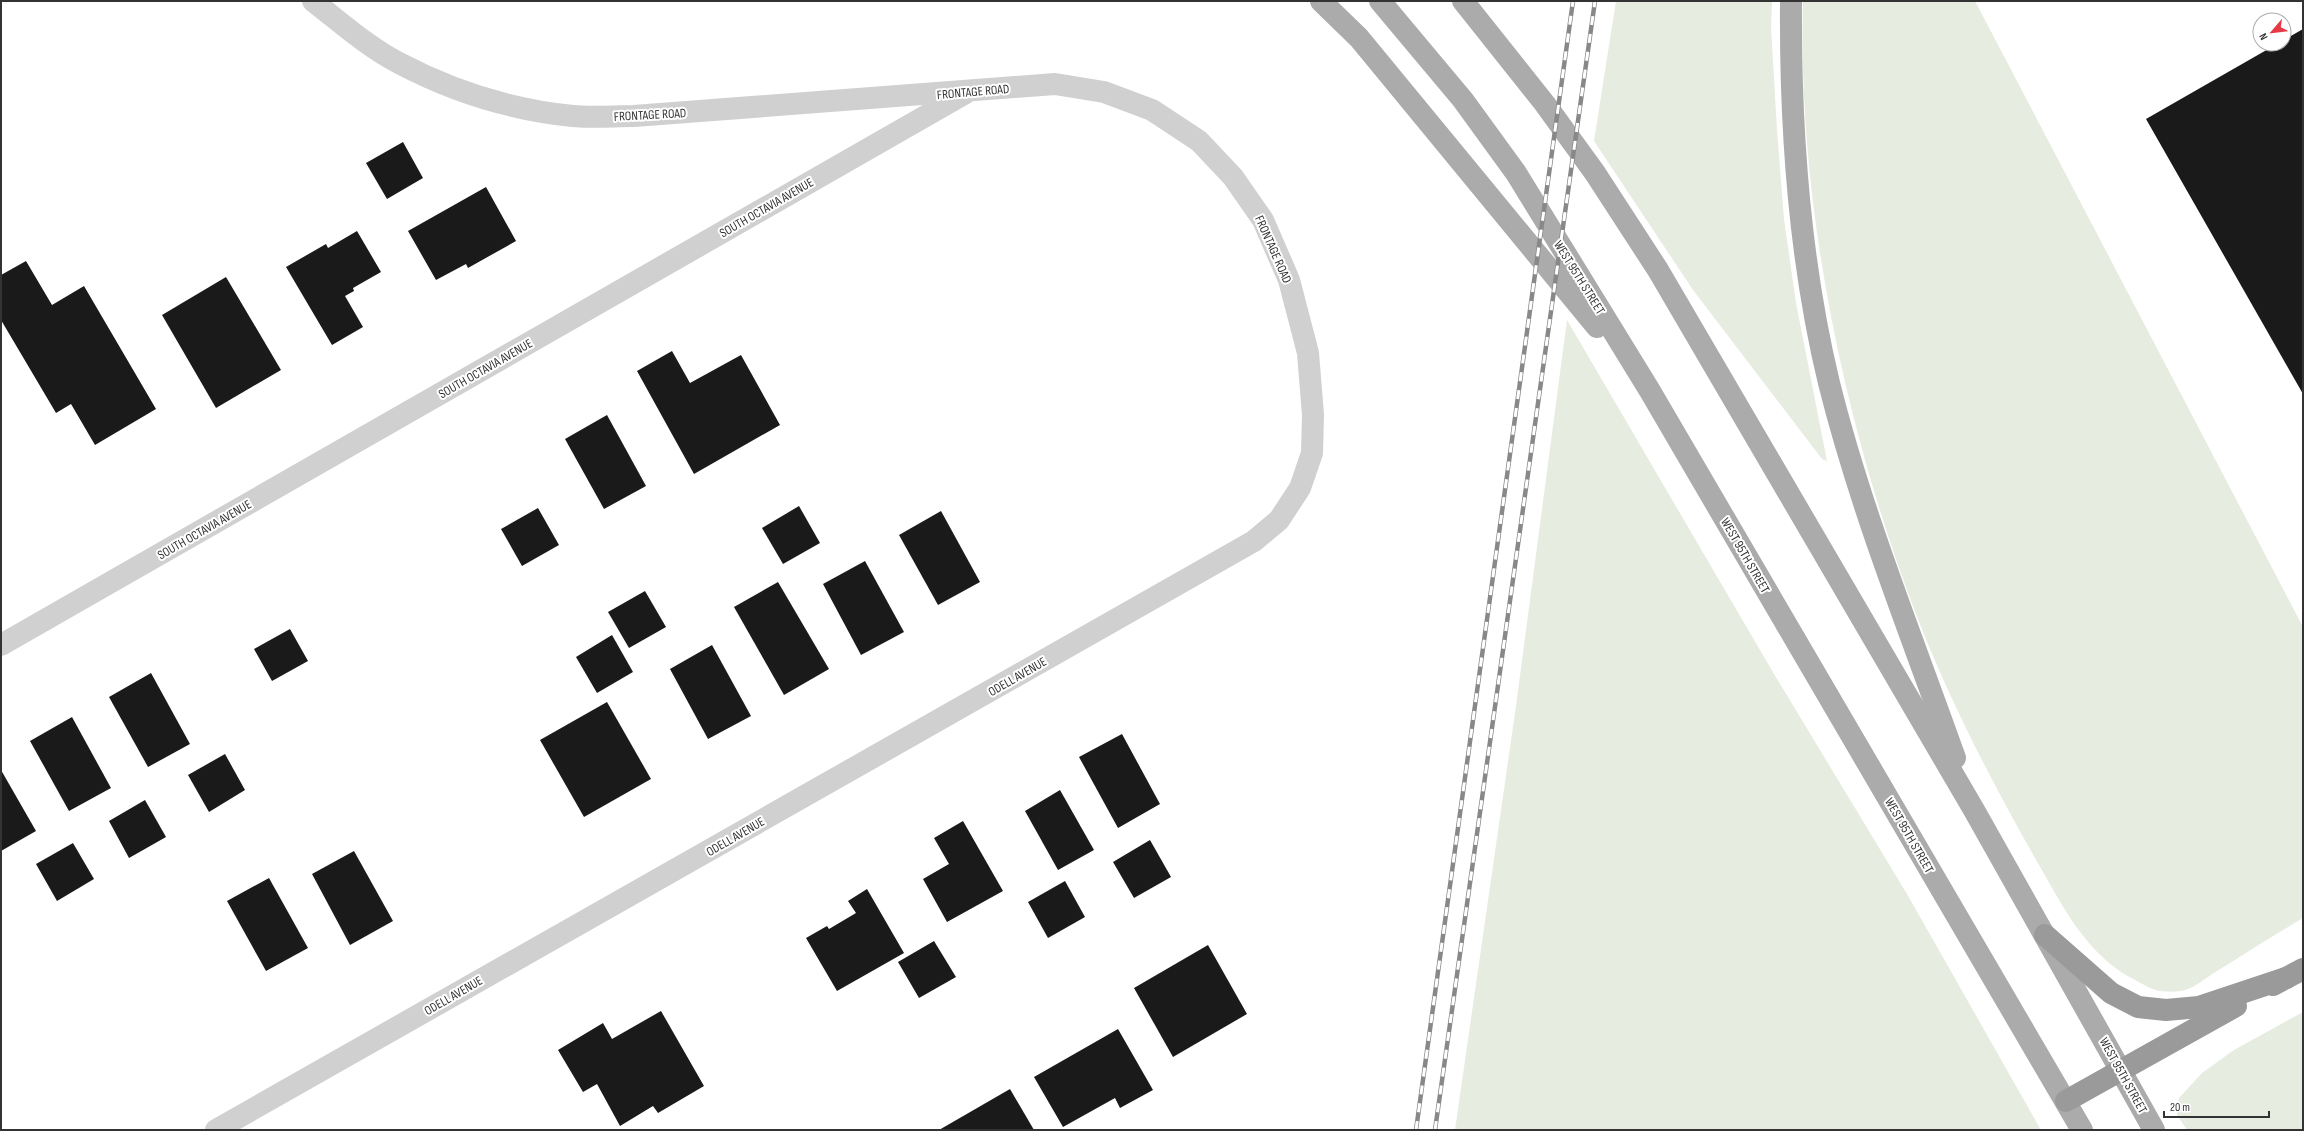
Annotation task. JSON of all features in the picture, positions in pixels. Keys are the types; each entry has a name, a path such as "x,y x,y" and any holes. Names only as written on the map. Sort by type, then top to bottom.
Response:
{"highway":[{"path":"2045,935 2111,993 2138,1007 2166,1010 2199,1007 2295,974"},
{"path":"2066,1101 2120,1069 2295,974"}],"main road":[{"path":"1321,1 1359,38 1650,391"},
{"name":"WEST 95TH STREET","path":"1380,1 1463,100 1516,173 1650,391 2082,1130"},
{"name":"WEST 95TH STREET","path":"1463,1 1554,116 1594,172 1658,270 1974,810 2154,1130"},
{"path":"1791,1 1791,50 1797,172 1808,270 1829,381 1859,491 1974,810"}],"street":[{"name":"FRONTAGE ROAD","path":"313,1 351,31 398,63 454,88 516,108 574,116 634,116 969,92 1055,84 1104,92 1152,110 1199,141 1232,177 1263,220 1289,280 1308,352 1313,415 1312,453 1300,488 1279,520 1254,541"},
{"name":"SOUTH OCTAVIA AVENUE","path":"1,645 969,92"},
{"name":"ODELL AVENUE","path":"216,1130 1254,541"}],"shaded area":[{"path":"1616,1 1772,1 1771,28 1784,219 1796,303 1827,461 1822,459 1693,290 1594,141"},
{"path":"1803,1 1975,1 2303,627 2303,918 2189,989 2173,992 2154,990 2119,971 2103,958 2077,928 2035,858 2004,802 1960,716 1921,627 1894,554 1870,477 1849,399 1832,319 1818,239 1808,158 1803,79"},
{"path":"1567,320 1774,674 1907,894 2041,1130 1455,1130 1516,706"},
{"path":"2303,1012 2303,1130 2187,1130 2177,1115 2179,1098 2202,1073 2234,1050"}],"building":[{"path":"2303,29 2303,394 2146,119 2263,52 2292,52 2292,35"},
{"path":"403,142 423,178 387,199 366,163"},
{"path":"486,187 516,241 468,268 466,264 436,280 408,231"},
{"path":"357,231 381,272 353,288 354,291 345,296 363,327 332,345 286,267 326,244 328,248"},
{"path":"26,261 52,305 84,286 156,409 95,445 71,404 56,413 1,320 1,275"},
{"path":"226,277 281,370 216,408 162,315"},
{"path":"672,351 690,383 741,355 780,425 694,474 637,371"},
{"path":"607,415 646,486 604,509 565,439"},
{"path":"799,506 820,543 783,564 762,528"},
{"path":"538,508 559,545 522,566 501,529"},
{"path":"941,511 980,582 938,605 899,535"},
{"path":"865,561 904,632 861,655 823,584"},
{"path":"778,582 829,669 784,695 734,607"},
{"path":"645,591 666,627 629,648 608,612"},
{"path":"290,629 308,661 272,681 254,649"},
{"path":"612,635 633,672 597,693 576,657"},
{"path":"712,645 751,716 708,739 670,669"},
{"path":"151,673 190,744 148,767 109,697"},
{"path":"607,702 651,779 584,817 540,740"},
{"path":"72,717 111,788 69,811 30,741"},
{"path":"1122,734 1160,804 1118,828 1079,757"},
{"path":"225,754 245,790 209,812 188,775"},
{"path":"1,770 36,831 1,851"},
{"path":"1060,790 1094,850 1058,870 1025,811"},
{"path":"145,800 166,837 129,858 109,821"},
{"path":"963,821 1003,891 947,922 923,879 949,864 934,838"},
{"path":"1150,840 1171,877 1134,898 1113,862"},
{"path":"73,843 94,879 57,901 36,864"},
{"path":"354,851 393,921 350,945 312,874"},
{"path":"269,878 308,948 266,971 227,901"},
{"path":"1065,881 1085,917 1048,938 1028,902"},
{"path":"867,889 904,953 837,991 806,938 827,926 829,929 856,913 848,901"},
{"path":"934,941 956,977 919,998 898,962"},
{"path":"1208,945 1247,1014 1173,1057 1134,988"},
{"path":"661,1011 704,1086 658,1113 653,1106 620,1126 597,1084 583,1092 558,1050 603,1023 612,1039"},
{"path":"1118,1029 1153,1090 1120,1108 1115,1098 1063,1127 1034,1077"},
{"path":"1010,1089 1034,1130 939,1130"}],"railway":[{"path":"1416,1130 1573,1"},
{"path":"1435,1130 1595,1"}]}
